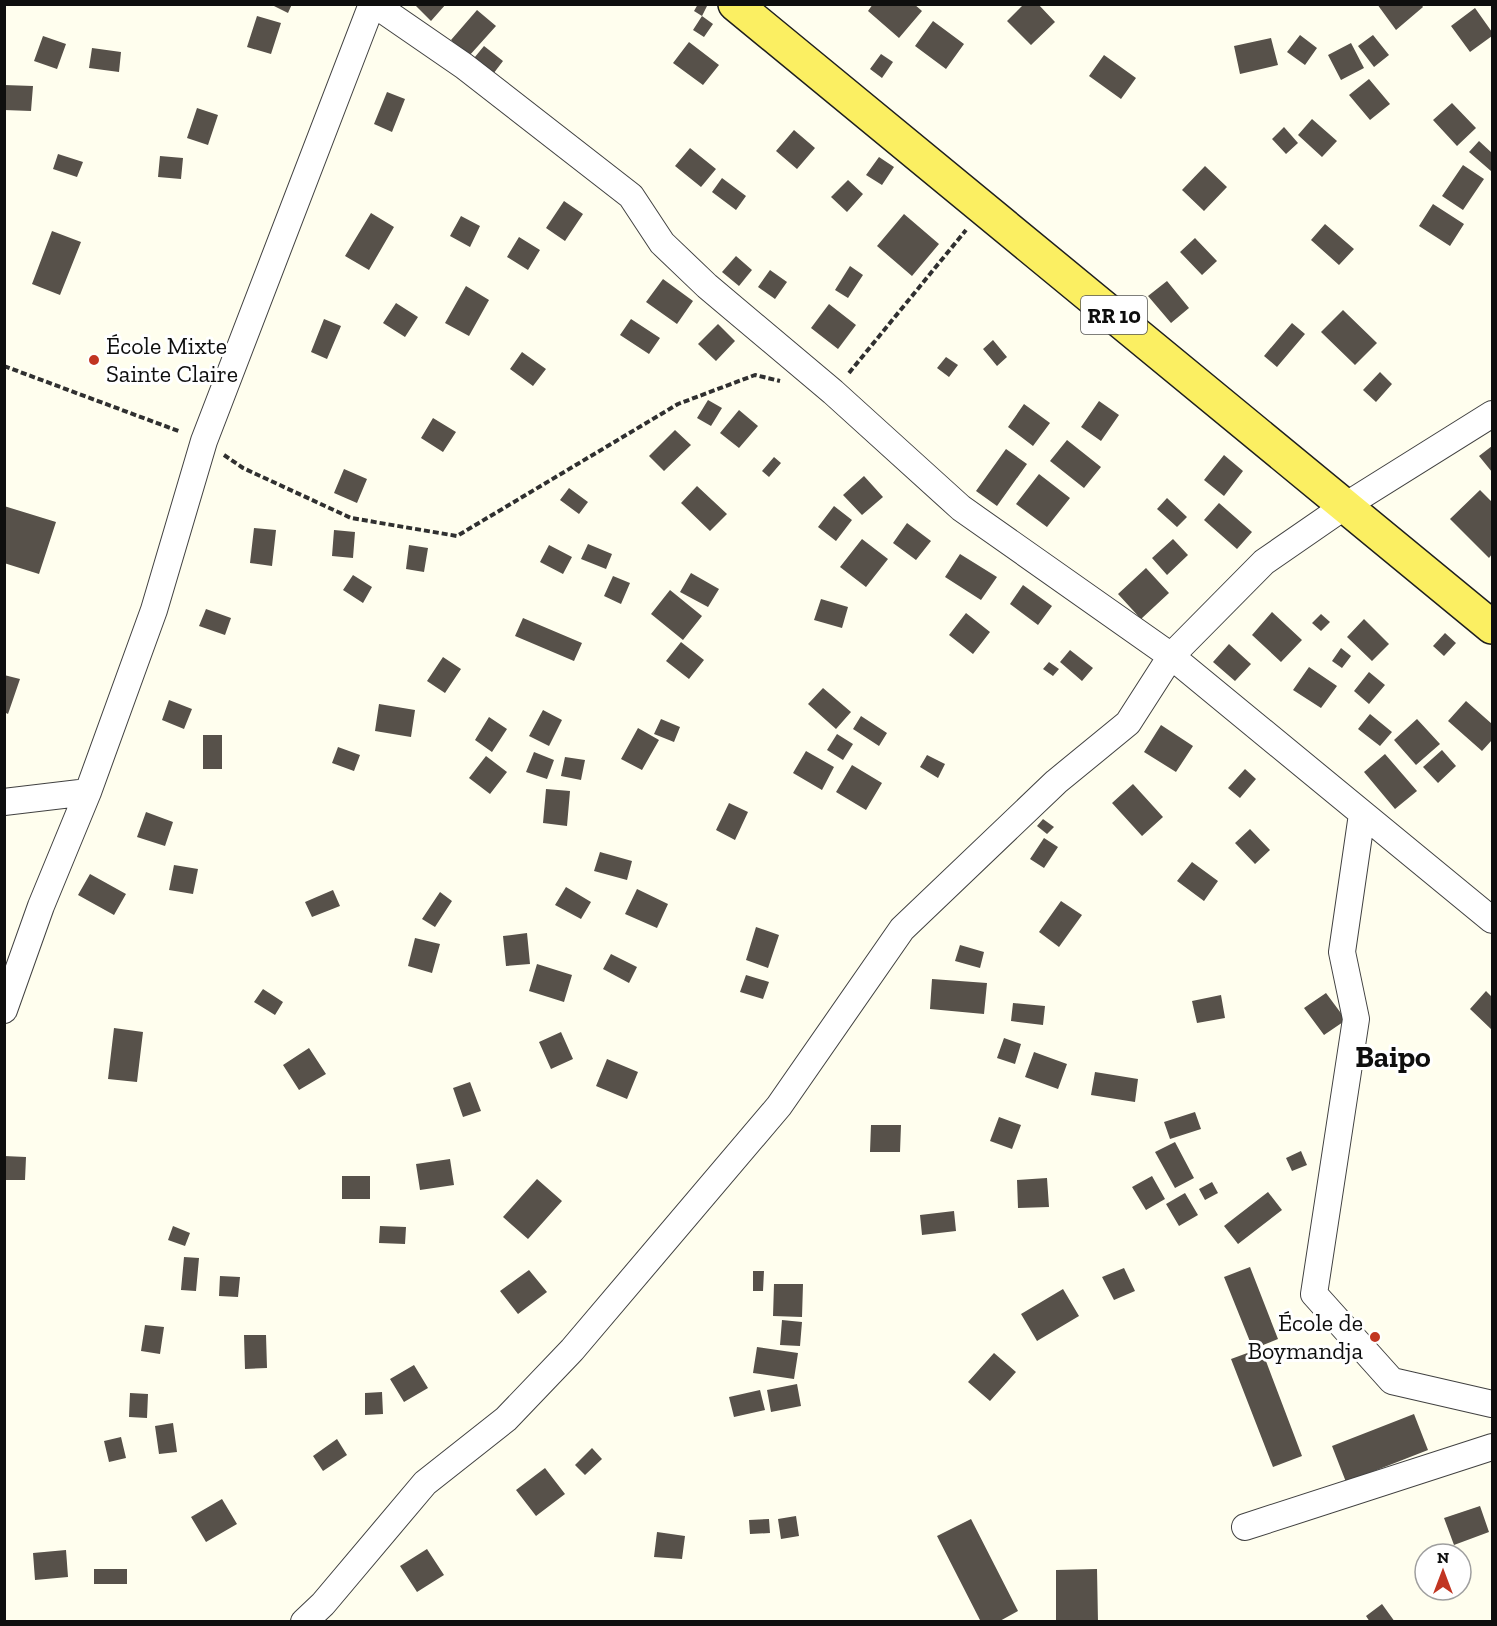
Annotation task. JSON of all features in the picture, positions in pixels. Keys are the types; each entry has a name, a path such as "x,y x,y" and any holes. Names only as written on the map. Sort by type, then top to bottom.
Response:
{"main road":[{"name":"RR 10","path":"735,4 1492,627"}],"street":[{"path":"4,1010 41,906 88,792 154,610 204,441 373,4 464,66 631,196 662,243 707,286 833,392 961,508 1172,656 1492,920"},
{"path":"304,1622 323,1604 425,1483 506,1419 572,1350 779,1106 902,929 1039,798 1128,723 1172,656 1264,562 1345,506 1492,414"},
{"path":"4,802 88,792"},
{"path":"1362,814 1342,952 1356,1019 1314,1294 1392,1381 1492,1404"},
{"path":"1245,1527 1492,1447"}],"path":[{"path":"833,392 984,208"},
{"path":"4,366 204,441 243,468 351,518 456,536 678,404 755,375 789,382"}],"building":[{"path":"270,4 292,4 288,13"},
{"path":"414,4 446,4 431,21"},
{"path":"698,4 707,6 702,16 694,11"},
{"path":"873,4 914,4 922,11 899,38 868,11"},
{"path":"1024,4 1038,4 1055,22 1031,45 1007,21"},
{"path":"1377,4 1421,4 1423,7 1396,30"},
{"path":"1475,8 1492,32 1492,36 1470,52 1451,26"},
{"path":"477,10 496,26 469,56 451,40"},
{"path":"257,16 281,23 271,54 247,47"},
{"path":"702,16 713,24 704,37 693,30"},
{"path":"933,21 964,44 946,69 915,46"},
{"path":"1300,35 1317,48 1305,65 1287,52"},
{"path":"1373,35 1389,55 1374,67 1358,46"},
{"path":"43,36 66,44 57,69 34,61"},
{"path":"1271,38 1278,65 1240,74 1234,46"},
{"path":"689,42 719,65 703,85 673,63"},
{"path":"1351,43 1364,68 1341,80 1328,55"},
{"path":"484,46 503,61 490,78 470,63"},
{"path":"92,48 121,52 119,72 89,68"},
{"path":"881,54 893,62 882,78 870,69"},
{"path":"1104,55 1136,78 1121,99 1089,76"},
{"path":"1369,79 1390,104 1370,120 1349,95"},
{"path":"4,85 33,86 31,111 4,110"},
{"path":"387,92 405,99 392,132 374,124"},
{"path":"1452,103 1476,128 1457,146 1433,120"},
{"path":"197,108 218,115 208,145 187,138"},
{"path":"1312,119 1337,141 1322,157 1298,135"},
{"path":"1284,127 1298,143 1286,154 1272,139"},
{"path":"794,130 815,148 797,169 776,151"},
{"path":"1479,141 1492,153 1491,171 1469,152"},
{"path":"690,148 716,169 701,187 675,166"},
{"path":"58,154 83,162 77,177 53,169"},
{"path":"160,156 183,158 181,179 158,177"},
{"path":"879,157 894,167 882,185 866,175"},
{"path":"1463,165 1484,179 1463,210 1442,196"},
{"path":"1205,166 1227,187 1204,211 1182,190"},
{"path":"722,178 746,196 736,210 712,192"},
{"path":"848,180 863,194 847,212 831,197"},
{"path":"564,201 583,214 565,241 546,228"},
{"path":"1433,204 1464,224 1450,246 1419,226"},
{"path":"371,213 394,227 369,270 345,256"},
{"path":"904,214 939,244 912,276 877,246"},
{"path":"461,216 480,226 470,247 450,236"},
{"path":"1325,224 1354,249 1339,265 1311,240"},
{"path":"52,231 81,242 60,295 32,284"},
{"path":"519,237 540,250 528,270 507,257"},
{"path":"1195,238 1217,261 1202,275 1180,252"},
{"path":"736,256 752,270 739,286 722,272"},
{"path":"850,266 863,275 848,298 835,290"},
{"path":"770,270 787,282 775,299 758,287"},
{"path":"663,279 693,301 677,324 646,302"},
{"path":"1167,281 1189,308 1171,323 1148,296"},
{"path":"466,286 489,300 469,336 445,323"},
{"path":"396,303 418,317 405,337 383,323"},
{"path":"829,304 856,325 838,349 811,328"},
{"path":"1343,310 1377,343 1355,365 1321,332"},
{"path":"324,319 341,326 327,359 311,352"},
{"path":"631,319 660,338 649,354 620,335"},
{"path":"1292,323 1305,334 1277,367 1264,356"},
{"path":"718,324 735,341 716,361 698,344"},
{"path":"993,340 1007,357 997,366 983,349"},
{"path":"522,352 546,369 533,386 510,369"},
{"path":"946,357 958,365 949,377 937,368"},
{"path":"1380,372 1392,384 1376,402 1363,390"},
{"path":"708,400 722,408 711,426 697,418"},
{"path":"1099,401 1119,415 1101,441 1081,427"},
{"path":"1024,404 1050,423 1033,446 1008,427"},
{"path":"739,410 758,426 739,448 720,433"},
{"path":"433,418 456,432 443,452 421,438"},
{"path":"675,430 691,445 664,471 649,456"},
{"path":"1067,440 1101,467 1084,488 1050,461"},
{"path":"1492,446 1492,472 1479,456"},
{"path":"1006,449 1027,464 997,506 976,491"},
{"path":"1224,455 1243,471 1224,496 1204,480"},
{"path":"774,457 781,463 769,477 762,471"},
{"path":"344,469 367,479 357,503 334,493"},
{"path":"1039,474 1070,498 1047,527 1016,504"},
{"path":"864,476 883,497 862,515 843,495"},
{"path":"697,486 727,514 710,531 681,503"},
{"path":"569,488 588,502 579,514 560,500"},
{"path":"1480,490 1492,502 1492,554 1489,558 1450,519"},
{"path":"1167,498 1187,517 1177,527 1157,509"},
{"path":"1219,503 1252,532 1237,549 1204,520"},
{"path":"4,506 56,522 39,574 4,563"},
{"path":"834,506 852,520 836,541 818,527"},
{"path":"907,523 931,541 916,560 893,543"},
{"path":"254,528 276,530 272,566 250,563"},
{"path":"334,530 355,532 353,558 332,556"},
{"path":"862,539 888,559 866,587 840,567"},
{"path":"1173,539 1188,555 1167,575 1152,558"},
{"path":"588,544 612,554 606,569 581,559"},
{"path":"409,545 428,548 424,572 406,569"},
{"path":"549,545 572,557 563,574 540,562"},
{"path":"960,554 997,577 981,600 945,577"},
{"path":"1146,568 1169,593 1141,619 1118,594"},
{"path":"691,573 719,589 708,607 680,592"},
{"path":"353,575 372,587 363,603 343,590"},
{"path":"613,576 630,583 621,604 604,596"},
{"path":"1023,585 1052,606 1038,625 1010,604"},
{"path":"670,590 702,616 683,640 651,614"},
{"path":"821,599 848,607 842,628 814,620"},
{"path":"206,609 231,618 225,635 199,626"},
{"path":"1272,612 1302,640 1281,662 1252,635"},
{"path":"966,613 990,632 973,654 949,635"},
{"path":"1321,614 1330,622 1321,631 1312,623"},
{"path":"523,618 582,643 574,661 515,636"},
{"path":"1364,619 1389,644 1372,661 1347,637"},
{"path":"1445,633 1456,643 1444,656 1433,646"},
{"path":"681,642 704,660 689,679 666,661"},
{"path":"1229,644 1251,664 1235,681 1213,662"},
{"path":"1341,648 1351,656 1342,668 1332,661"},
{"path":"1070,650 1093,668 1082,681 1060,662"},
{"path":"443,657 461,669 445,693 427,681"},
{"path":"1049,662 1059,669 1053,676 1043,669"},
{"path":"1309,667 1337,686 1321,708 1293,690"},
{"path":"1369,672 1385,685 1369,704 1354,691"},
{"path":"4,675 20,679 8,714 4,712"},
{"path":"823,688 851,712 836,729 808,704"},
{"path":"169,700 192,709 184,729 162,720"},
{"path":"1466,701 1492,724 1492,740 1482,751 1448,721"},
{"path":"379,704 415,710 411,737 375,731"},
{"path":"543,710 562,720 549,746 529,736"},
{"path":"1370,714 1392,732 1380,746 1358,729"},
{"path":"861,716 887,733 879,746 853,729"},
{"path":"489,717 507,729 492,752 475,740"},
{"path":"661,719 680,727 674,742 654,734"},
{"path":"1417,719 1440,744 1416,765 1394,740"},
{"path":"1161,725 1193,746 1176,772 1144,752"},
{"path":"638,728 659,740 642,770 621,759"},
{"path":"837,734 853,744 843,760 827,750"},
{"path":"203,735 222,735 222,769 203,769"},
{"path":"338,747 360,755 354,771 332,763"},
{"path":"1442,750 1456,766 1438,783 1423,767"},
{"path":"806,751 834,767 822,790 793,773"},
{"path":"534,752 554,760 547,779 526,772"},
{"path":"1385,754 1417,791 1395,809 1364,772"},
{"path":"927,755 945,764 938,778 920,767"},
{"path":"486,756 507,772 490,794 469,778"},
{"path":"565,757 585,760 581,780 561,776"},
{"path":"852,765 882,783 866,810 836,792"},
{"path":"1245,769 1256,779 1240,798 1228,788"},
{"path":"1133,784 1163,817 1142,836 1112,803"},
{"path":"546,789 570,791 567,826 543,823"},
{"path":"729,803 748,812 735,840 716,830"},
{"path":"146,812 173,822 165,846 137,837"},
{"path":"1043,819 1054,827 1047,834 1037,826"},
{"path":"1250,829 1270,850 1255,864 1235,843"},
{"path":"1044,838 1058,847 1044,868 1030,859"},
{"path":"600,852 632,861 627,880 594,871"},
{"path":"1192,862 1218,881 1204,901 1177,881"},
{"path":"174,865 198,869 193,894 169,890"},
{"path":"90,874 126,894 114,915 78,895"},
{"path":"566,887 591,902 581,919 555,905"},
{"path":"637,889 668,904 657,928 625,914"},
{"path":"333,890 340,906 312,917 305,902"},
{"path":"440,892 452,901 435,927 422,919"},
{"path":"1061,901 1082,915 1059,947 1039,932"},
{"path":"756,927 779,935 768,968 746,960"},
{"path":"527,933 530,964 506,966 503,936"},
{"path":"415,938 440,944 432,973 408,966"},
{"path":"960,945 984,952 980,968 955,961"},
{"path":"611,954 637,967 629,983 603,969"},
{"path":"537,964 572,975 564,1002 529,991"},
{"path":"746,975 769,982 763,999 740,992"},
{"path":"932,979 987,983 984,1014 930,1009"},
{"path":"263,989 283,1002 275,1015 254,1002"},
{"path":"1486,991 1492,997 1492,1030 1470,1009"},
{"path":"1326,993 1346,1020 1324,1035 1304,1008"},
{"path":"1221,995 1225,1018 1197,1023 1192,1001"},
{"path":"1013,1003 1045,1006 1043,1025 1011,1021"},
{"path":"114,1028 143,1032 137,1082 108,1079"},
{"path":"561,1032 573,1059 551,1069 539,1042"},
{"path":"1004,1038 1021,1044 1015,1064 997,1058"},
{"path":"309,1048 326,1074 299,1090 283,1065"},
{"path":"1034,1052 1067,1064 1058,1089 1025,1077"},
{"path":"607,1059 638,1072 627,1099 596,1086"},
{"path":"1095,1072 1138,1079 1135,1102 1091,1095"},
{"path":"470,1082 481,1111 463,1117 453,1088"},
{"path":"1195,1112 1201,1129 1170,1139 1164,1122"},
{"path":"999,1117 1021,1125 1012,1149 990,1141"},
{"path":"871,1125 901,1125 900,1152 870,1152"},
{"path":"1175,1142 1194,1178 1175,1188 1155,1152"},
{"path":"1301,1151 1307,1165 1292,1171 1286,1158"},
{"path":"4,1156 26,1157 25,1180 4,1180"},
{"path":"450,1159 454,1185 420,1190 416,1164"},
{"path":"342,1176 370,1176 370,1199 342,1199"},
{"path":"1152,1176 1165,1199 1146,1210 1132,1187"},
{"path":"1047,1178 1049,1207 1018,1208 1017,1180"},
{"path":"537,1179 562,1201 528,1239 503,1217"},
{"path":"1212,1182 1218,1193 1205,1200 1199,1189"},
{"path":"1268,1192 1282,1210 1238,1244 1224,1226"},
{"path":"1185,1193 1198,1215 1179,1226 1166,1204"},
{"path":"954,1211 956,1231 922,1235 920,1215"},
{"path":"173,1226 190,1233 185,1246 168,1240"},
{"path":"380,1226 406,1227 405,1244 379,1243"},
{"path":"184,1257 199,1258 196,1291 181,1290"},
{"path":"1250,1267 1278,1339 1253,1349 1224,1277"},
{"path":"1124,1268 1135,1291 1114,1300 1102,1277"},
{"path":"529,1270 547,1292 518,1314 500,1291"},
{"path":"753,1271 764,1271 763,1291 753,1291"},
{"path":"220,1276 240,1277 238,1297 219,1296"},
{"path":"774,1284 803,1284 802,1317 773,1316"},
{"path":"1063,1289 1079,1316 1037,1341 1021,1314"},
{"path":"782,1320 802,1322 800,1346 780,1345"},
{"path":"145,1325 164,1327 160,1354 141,1351"},
{"path":"244,1335 266,1335 267,1368 245,1369"},
{"path":"757,1347 798,1353 794,1379 753,1373"},
{"path":"1261,1348 1302,1456 1273,1467 1231,1359"},
{"path":"994,1353 1016,1372 990,1401 968,1382"},
{"path":"414,1365 428,1388 404,1402 390,1379"},
{"path":"797,1384 801,1406 771,1412 767,1390"},
{"path":"760,1390 765,1410 734,1417 729,1397"},
{"path":"382,1392 383,1414 365,1415 365,1393"},
{"path":"130,1393 148,1394 147,1418 129,1417"},
{"path":"1414,1414 1428,1450 1346,1482 1332,1446"},
{"path":"173,1423 177,1452 159,1454 155,1426"},
{"path":"121,1437 126,1458 109,1462 104,1441"},
{"path":"337,1439 347,1455 323,1471 313,1456"},
{"path":"592,1448 602,1459 585,1475 575,1465"},
{"path":"545,1468 565,1494 536,1516 516,1490"},
{"path":"222,1499 237,1524 206,1542 191,1517"},
{"path":"1480,1506 1489,1532 1462,1542 1453,1542 1444,1518"},
{"path":"796,1516 799,1536 781,1539 778,1519"},
{"path":"769,1519 770,1533 750,1534 749,1520"},
{"path":"971,1519 1018,1611 998,1622 981,1622 937,1536"},
{"path":"657,1532 685,1536 682,1559 654,1557"},
{"path":"427,1549 444,1575 417,1592 400,1566"},
{"path":"66,1550 68,1577 35,1580 33,1553"},
{"path":"94,1569 127,1569 127,1584 94,1584"},
{"path":"1097,1569 1098,1622 1056,1622 1056,1570"},
{"path":"1382,1604 1395,1622 1370,1622 1366,1616"}],"place":[{"name":"École Mixte Sainte Claire","path":"94,360"},
{"name":"École de Boymandja","path":"1375,1337"}],"district":[{"name":"Baipo","path":"1393,1057"}]}
